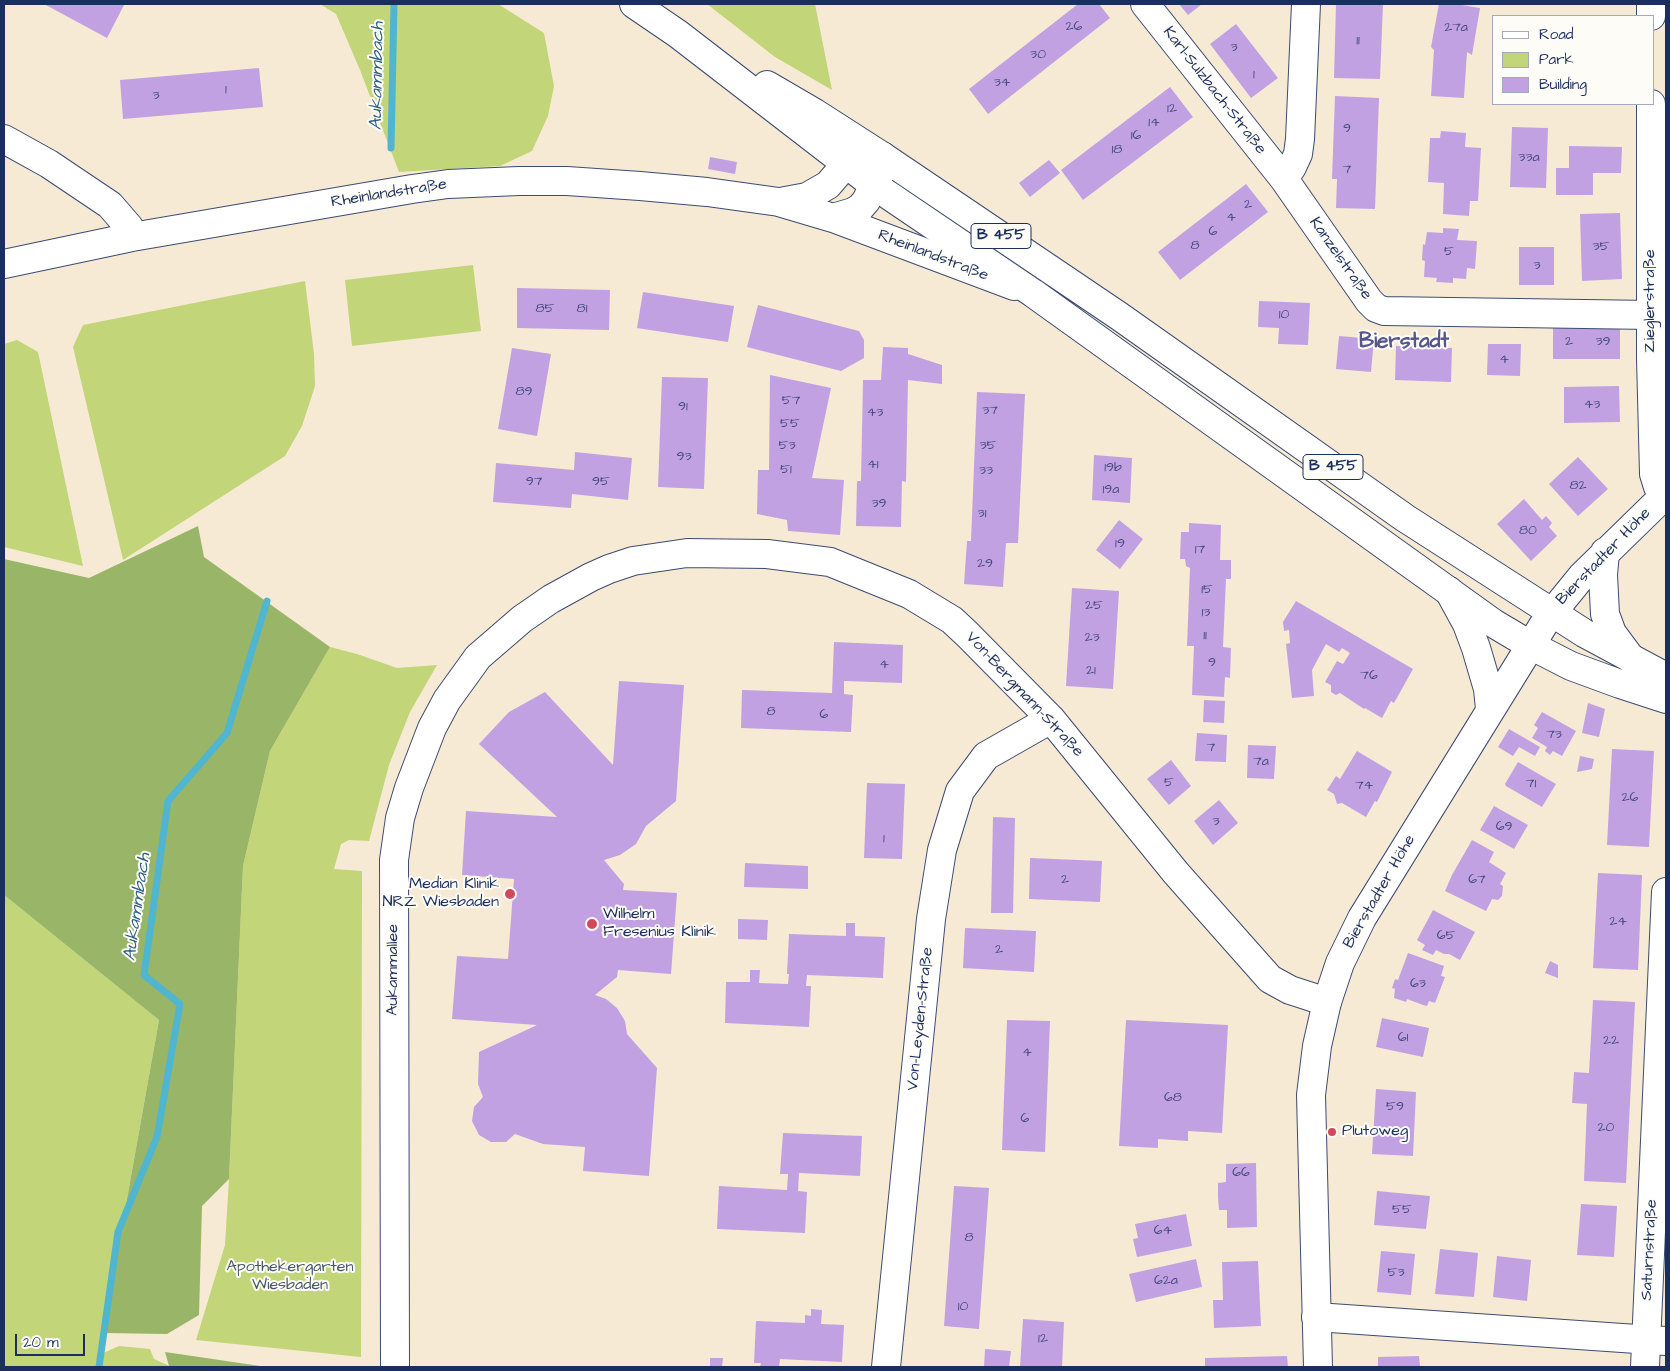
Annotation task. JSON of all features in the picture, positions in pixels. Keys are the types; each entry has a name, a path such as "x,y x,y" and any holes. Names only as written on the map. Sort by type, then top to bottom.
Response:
{"street":[{"name":"B 455","path":"634,4 678,34 874,186 1033,293 1493,623 1571,666 1666,699"},
{"name":"Karl-Sulzbach-Straße","path":"1145,4 1284,179"},
{"path":"1284,179 1295,160 1300,139 1306,4"},
{"name":"B 455","path":"678,34 815,112 1119,316 1405,518 1552,612 1632,660 1666,677"},
{"name":"Zieglerstraße","path":"1651,105 1651,315 1654,474 1658,487 1665,495"},
{"path":"4,139 49,164 110,205 128,227 132,238"},
{"path":"833,218 843,216 860,208 866,201 879,175 882,156 863,156 846,164"},
{"name":"Rheinlandstraße","path":"779,202 806,197 817,192 828,185 846,164"},
{"name":"Kanzelstraße","path":"1284,179 1369,301 1376,308 1384,311 1651,315"},
{"name":"Rheinlandstraße","path":"4,264 132,238 402,190 448,184 567,181 706,192 779,202 833,218 1033,293"},
{"name":"Bierstadter Höhe","path":"1318,1367 1311,1095 1317,1046 1327,1002 1340,963 1362,918 1490,709 1552,612 1605,552 1665,495"},
{"name":"Von-Bergmann-Straße","path":"633,561 687,553 743,552 810,558 830,562 910,594 952,620 1050,719 1176,873 1257,966 1280,986 1327,1002"},
{"path":"1605,552 1603,575 1605,614 1612,633 1632,660"},
{"name":"Aukammallee","path":"396,1367 394,860 400,818 409,788 436,721 447,700 478,657 522,619 551,598 590,577 633,561"},
{"path":"1449,591 1476,648 1488,689 1490,709"},
{"name":"Von-Leyden-Straße","path":"886,1367 932,918 942,850 960,791 986,756 1050,719"},
{"name":"Saturnstraße","path":"1645,1367 1656,1340 1666,892"},
{"path":"1316,1317 1656,1340"}],"green space":[{"path":"320,4 498,4 544,33 554,86 548,116 532,151 500,166 399,172 360,70 336,14"},
{"path":"707,4 815,4 832,90 775,57"},
{"path":"473,265 481,331 352,346 345,280"},
{"path":"305,281 314,354 315,386 302,426 285,456 123,560 73,347 83,325"},
{"path":"17,340 38,352 83,566 4,547 4,344"},
{"path":"198,526 204,557 330,647 270,751 243,866 229,1179 202,1206 199,1315 167,1334 103,1333 159,1020 4,895 4,559 89,578"},
{"name":"Apothekergarten Wiesbaden","path":"330,647 397,668 437,665 410,712 389,765 369,841 349,840 341,844 334,869 362,871 361,1357 196,1340 225,1245 243,866 270,751"},
{"path":"4,895 159,1020 99,1355 119,1346 150,1349 154,1359 172,1367 4,1367"},
{"path":"165,1352 267,1367 172,1367 169,1366"}],"building":[{"path":"44,4 121,4 124,5 107,38"},
{"path":"1078,4 1099,4 1110,18 988,114 969,89"},
{"path":"1179,4 1202,4 1188,15"},
{"path":"1336,4 1383,4 1380,79 1334,78"},
{"path":"1439,4 1456,4 1480,8 1472,55 1467,52 1464,98 1431,96 1434,50 1431,47"},
{"path":"1236,24 1278,78 1251,98 1210,44"},
{"path":"259,68 263,107 123,119 120,80"},
{"path":"1170,87 1193,117 1083,200 1061,170"},
{"path":"1335,96 1379,98 1375,209 1336,208 1337,179 1332,179"},
{"path":"1512,127 1548,128 1546,188 1510,187"},
{"path":"1441,131 1466,133 1465,147 1481,148 1478,201 1470,201 1469,216 1443,214 1444,183 1428,182 1430,138 1440,138"},
{"path":"1569,146 1622,147 1621,173 1593,173 1593,195 1556,195 1556,168 1569,168"},
{"path":"710,157 737,162 735,174 708,169"},
{"path":"1049,160 1060,173 1030,197 1019,183"},
{"path":"1246,184 1268,212 1180,280 1158,252"},
{"path":"1620,213 1622,279 1582,281 1580,214"},
{"path":"1443,228 1459,229 1457,240 1477,241 1475,269 1467,268 1466,279 1453,278 1453,283 1436,282 1437,278 1424,277 1423,244 1425,245 1427,232 1443,233"},
{"path":"1519,247 1554,247 1554,285 1519,285"},
{"path":"517,288 610,290 609,330 517,328"},
{"path":"643,292 734,306 728,342 637,328"},
{"path":"1259,301 1310,303 1308,345 1278,344 1279,328 1258,327"},
{"path":"758,305 859,331 864,340 864,358 841,371 747,347"},
{"path":"1553,325 1620,325 1620,359 1553,359"},
{"path":"1339,336 1374,339 1371,372 1336,369"},
{"path":"1488,344 1521,344 1520,376 1487,375"},
{"path":"1396,346 1452,348 1451,382 1395,380"},
{"path":"883,347 908,348 908,354 942,365 942,384 908,380 906,482 902,481 901,527 856,526 857,481 861,481 863,380 881,380"},
{"path":"512,348 551,354 537,436 498,429"},
{"path":"770,375 831,388 812,478 844,480 840,535 788,531 787,520 757,514 758,470 769,470"},
{"path":"662,377 708,378 704,489 658,487"},
{"path":"1619,386 1620,422 1564,423 1564,387"},
{"path":"977,392 1025,394 1018,543 1006,543 1003,587 964,584 967,541 971,541"},
{"path":"575,452 632,458 628,500 572,494 571,508 493,502 496,463 574,470"},
{"path":"1094,455 1132,458 1130,503 1092,500"},
{"path":"1578,457 1608,489 1578,516 1549,484"},
{"path":"1524,499 1542,520 1546,516 1552,523 1549,527 1557,536 1531,561 1497,524"},
{"path":"1119,520 1143,539 1120,569 1096,550"},
{"path":"1189,523 1221,525 1220,560 1231,560 1231,579 1226,579 1223,647 1231,648 1230,678 1225,677 1224,697 1192,695 1194,646 1187,646 1190,568 1186,566 1185,559 1180,559 1181,532 1189,532"},
{"path":"1072,588 1119,591 1113,689 1066,686"},
{"path":"1296,601 1413,669 1394,703 1391,701 1382,718 1340,693 1336,695 1331,692 1331,685 1325,682 1337,661 1343,664 1350,653 1342,648 1339,652 1326,644 1312,670 1314,696 1292,698 1286,644 1290,643 1289,630 1284,631 1283,622"},
{"path":"834,642 903,645 902,683 844,681 844,694 853,695 851,732 741,728 742,690 832,693"},
{"name":"Wilhelm Fresenius Klinik","path":"619,681 684,685 676,801 646,826 636,844 620,855 604,860 624,884 623,890 677,893 671,974 618,970 617,977 595,995 606,999 617,1008 625,1021 627,1034 657,1068 649,1176 583,1171 585,1147 543,1144 515,1134 506,1142 491,1142 479,1135 472,1121 474,1107 483,1097 478,1084 479,1052 537,1025 452,1019 457,956 508,959 514,879 462,875 466,811 557,817 479,744 509,712 545,692 613,765"},
{"path":"1204,700 1225,701 1224,723 1203,722"},
{"path":"1588,703 1605,709 1599,737 1582,733"},
{"path":"1542,712 1576,731 1562,756 1553,751 1550,755 1545,751 1547,747 1532,738 1538,728 1534,725"},
{"path":"1509,729 1540,747 1535,756 1519,747 1513,756 1498,747"},
{"path":"1197,733 1227,735 1226,762 1195,761"},
{"path":"1248,745 1276,746 1274,779 1247,778"},
{"path":"1612,749 1654,751 1649,847 1607,845"},
{"path":"1357,751 1392,772 1377,802 1375,801 1366,817 1342,803 1337,804 1334,794 1327,790 1336,776 1340,779"},
{"path":"1580,756 1594,759 1592,769 1577,772"},
{"path":"1171,760 1191,786 1169,805 1147,779"},
{"path":"1518,762 1556,784 1542,807 1506,786 1505,784"},
{"path":"867,783 905,784 902,859 864,858"},
{"path":"1219,800 1238,823 1213,845 1194,821"},
{"path":"1494,806 1528,825 1514,849 1480,830"},
{"path":"993,817 1015,818 1013,913 991,913"},
{"path":"1472,840 1494,852 1489,862 1506,873 1500,884 1503,886 1502,896 1498,900 1492,899 1486,911 1445,891"},
{"path":"1030,858 1102,861 1100,902 1029,899"},
{"path":"745,863 808,866 808,889 744,887"},
{"path":"1598,873 1642,875 1638,970 1593,968"},
{"path":"1433,910 1475,932 1460,960 1436,950 1433,955 1422,950 1425,945 1417,940"},
{"path":"738,919 768,920 767,940 738,939"},
{"path":"846,923 855,923 855,936 885,937 883,978 807,975 806,986 811,986 809,1027 725,1023 726,982 750,982 750,970 760,970 759,983 788,984 789,934 846,936"},
{"path":"965,928 1036,931 1034,972 963,968"},
{"path":"1408,953 1444,966 1441,976 1445,977 1435,1003 1429,1001 1427,1006 1407,999 1406,1002 1394,998 1395,989 1392,988 1395,979 1398,980"},
{"path":"1550,961 1558,965 1558,978 1545,973"},
{"path":"1593,1000 1635,1002 1626,1183 1584,1181 1587,1104 1572,1103 1574,1072 1589,1073"},
{"path":"1382,1018 1429,1028 1423,1057 1376,1047"},
{"path":"1007,1020 1050,1021 1045,1152 1002,1150"},
{"path":"1126,1020 1228,1025 1222,1133 1188,1131 1188,1141 1158,1139 1158,1148 1119,1146"},
{"path":"1376,1089 1416,1092 1413,1156 1372,1154"},
{"path":"783,1133 862,1136 860,1176 799,1173 798,1191 807,1192 805,1233 717,1229 719,1186 787,1190 788,1174 780,1174"},
{"path":"1256,1163 1257,1227 1227,1228 1227,1210 1219,1210 1218,1197 1218,1183 1226,1182 1226,1164"},
{"path":"954,1186 989,1188 979,1329 944,1326"},
{"path":"1377,1191 1430,1196 1426,1229 1374,1225"},
{"path":"1581,1204 1617,1206 1614,1257 1577,1255"},
{"path":"1186,1214 1192,1246 1137,1257 1133,1239 1138,1238 1135,1224"},
{"path":"1440,1249 1478,1253 1474,1297 1435,1294"},
{"path":"1381,1251 1415,1254 1411,1295 1377,1292"},
{"path":"1497,1256 1531,1260 1527,1301 1493,1297"},
{"path":"1196,1259 1202,1287 1136,1302 1129,1274"},
{"path":"1258,1261 1261,1326 1214,1328 1213,1300 1223,1300 1222,1262"},
{"path":"811,1309 822,1310 821,1324 844,1325 842,1362 780,1359 779,1367 760,1367 761,1363 754,1363 756,1321 805,1323 805,1315 811,1316"},
{"path":"1023,1319 1064,1322 1062,1367 1020,1367"},
{"path":"985,1349 1011,1351 1009,1367 984,1367"},
{"path":"1287,1356 1288,1367 1205,1367 1205,1358"},
{"path":"1419,1356 1420,1367 1378,1367 1378,1357"},
{"path":"710,1358 723,1358 722,1367 710,1367"}],"waterway":[{"name":"Aukammbach","path":"391,148 394,4"},
{"name":"Aukammbach","path":"99,1367 118,1232 157,1137 180,1004 144,975 168,801 227,733 267,601"}],"place":[{"name":"Median Klinik NRZ Wiesbaden","path":"510,894"},
{"name":"Wilhelm Fresenius Klinik","path":"592,924"},
{"name":"Plutoweg","path":"1332,1132"}],"district":[{"name":"Bierstadt","path":"1404,343"}]}
